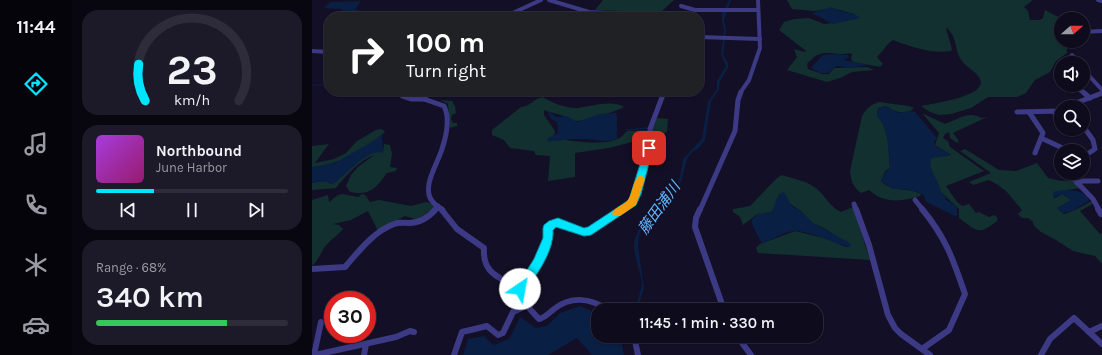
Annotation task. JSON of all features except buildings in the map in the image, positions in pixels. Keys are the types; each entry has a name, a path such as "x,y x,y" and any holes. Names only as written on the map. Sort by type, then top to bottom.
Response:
{"street":[{"path":"515,12 541,0"},
{"path":"549,0 589,12"},
{"path":"722,303 695,227 696,218 735,131 738,100 741,91 749,80 760,48 758,0"},
{"path":"1098,0 1102,1"},
{"path":"681,6 695,10 758,10"},
{"path":"1090,32 1102,31"},
{"path":"704,37 760,38"},
{"path":"312,51 324,52"},
{"path":"1084,100 1102,92 1090,77"},
{"path":"1082,92 1090,98"},
{"path":"402,96 411,99 424,99 444,106 446,110 446,130 442,150 428,183 429,194 432,202 443,210 457,229 484,248 483,255 487,266 494,276 520,289 524,293 526,306 530,312 539,319 545,318 556,308 578,299 588,299 596,303"},
{"path":"520,289 538,262 548,238 548,228 552,224 558,222 584,232 591,230 632,202 636,194 649,148 651,136 650,129 663,96"},
{"path":"1018,112 1054,112"},
{"path":"1029,112 1043,133 1035,152"},
{"path":"1090,136 1093,140 1095,149 1090,152"},
{"path":"1041,138 1054,146"},
{"path":"1074,180 1093,199 1101,214"},
{"path":"1077,183 1083,181 1098,181"},
{"path":"915,200 937,227 951,253 965,294 949,330 922,348"},
{"path":"854,204 868,245 888,315 895,328 901,334 930,355"},
{"path":"312,269 345,266 364,245 382,230 401,222 411,223 424,220 438,206"},
{"path":"454,355 462,332 487,326 498,335 503,333 513,312 526,306"},
{"path":"1041,355 1043,346 1053,334 1074,318 1102,344"},
{"path":"320,322 315,355 331,353 410,331 414,332"},
{"path":"1089,332 1102,326"},
{"path":"635,343 638,355"},
{"path":"742,343 751,355"},
{"path":"364,355 366,344"}],"green space":[{"path":"603,0 674,0 662,12 595,10"},
{"path":"787,0 1033,0 1024,7 1028,11 1030,20 1040,20 1043,18 1045,10 1054,15 1054,48 1068,48 1067,53 1063,56 1054,56 1054,65 1050,72 1035,80 1026,93 1017,97 988,97 971,108 951,114 939,115 930,112 921,106 958,98 976,90 980,85 980,79 978,76 964,63 960,57 953,36 947,28 952,49 951,51 929,51 893,40 877,57 883,64 880,67 853,62 851,59 852,54 819,54 807,64 808,69 822,74 829,74 834,68 867,67 874,70 852,72 827,82 787,70 797,57 794,49 806,51 779,30 784,22 794,19 809,18 824,24 833,23 855,14 832,8 815,11 792,9"},
{"path":"543,97 554,103 572,108 601,104 613,104 624,107 598,116 577,121 573,121 562,115 544,110 544,115 555,131 554,138 569,141 598,143 607,142 621,137 628,131 652,130 657,118 668,119 667,132 659,135 657,143 652,150 645,145 645,142 636,141 609,148 575,153 575,177 548,181 550,156 536,155 534,151 510,148 504,140 492,135 492,130 521,107 527,106"},
{"path":"440,100 452,101 455,106 456,113 452,115 451,119 453,123 457,123 457,126 450,128 448,104"},
{"path":"879,102 914,108 911,111 903,113 886,106 878,108 877,116 886,133 890,168 885,171 881,181 895,189 910,190 921,194 920,196 905,200 889,200 878,196 869,190 861,193 853,184 850,171 862,116 869,107"},
{"path":"922,113 945,124 968,115 981,118 987,117 953,133 959,141 957,143 950,138 949,132 945,134 943,138 948,141 950,147 984,171 946,186 957,202 962,206 969,204 976,213 979,212 989,217 994,215 997,217 997,221 986,229 974,229 959,218 959,209 941,192 930,167 930,159 934,157 951,155 935,145 939,133"},
{"path":"382,129 385,132 353,154 337,162 312,167 312,146 329,144 315,163 334,159 346,153 357,141 376,130"},
{"path":"384,144 390,145 392,154 390,167 397,168 396,171 387,173 372,190 363,193 350,192 346,186 351,175 358,167 374,155 353,169 336,188 312,190 312,183 324,181 331,184 334,183 370,154 383,152"},
{"path":"965,149 999,170 1016,171 1037,163 1048,178 1061,181 1071,180 1081,188 1054,192 1053,196 1055,198 1062,194 1070,199 1070,201 1057,208 1064,214 1092,201 1094,203 1080,211 1100,234 1102,233 1102,264 1095,256 1073,251 1041,232 1028,218 1022,218 1018,214 1022,210 1006,191 998,185 989,180 973,185 969,182 991,173 960,151"},
{"path":"782,175 806,182 814,187 828,202 841,212 853,207 870,260 758,253 756,248 760,244 795,231 828,239 846,247 851,246 824,228 812,223 801,211 789,203 784,193 779,195 774,209 771,212 756,215 743,225 740,217 733,212 733,209 750,206 777,178"},
{"path":"342,194 358,197 362,194 365,195 370,202 379,200 411,206 426,202 431,203 435,207 418,220 405,216 378,231 368,211 351,220 333,224 339,225 343,229 326,245 312,266 312,200 328,195 329,202 338,195"}],"water":[{"name":"藤田浦川","path":"729,0 731,0 724,20 726,29 723,55 728,63 728,68 720,81 719,90 711,101 705,140 687,159 681,182 644,226 639,235 638,246 644,288 639,303 637,303 642,282 634,250 635,238 644,221 677,184 680,177 683,159 702,139 708,102 717,89 717,81 726,66 721,55 724,29 722,14"},
{"path":"361,1 355,9 361,11 359,12 343,12 342,9 323,8 331,2"},
{"path":"832,7 860,18 833,24 812,13"},
{"path":"823,55 848,55 849,57 844,60 868,65 850,68 838,66 833,68 829,73 820,73 811,68"},
{"path":"885,106 899,113 909,111 915,112 937,138 934,142 935,146 950,154 948,156 931,158 930,161 932,171 941,191 946,197 945,199 956,206 958,215 955,216 926,202 924,196 920,193 906,189 893,189 881,181 884,173 890,168 886,134 877,115 879,108"},
{"path":"550,112 556,117 567,116 577,122 600,114 616,113 617,139 607,141 575,139 547,141 548,138 557,134 558,129 557,122 551,119 548,113"},
{"path":"386,132 382,136 383,153 377,152 364,158 334,183 331,184 324,181 312,183 312,167 335,163"},
{"path":"1063,190 1083,193 1089,201 1072,211 1063,213 1057,208 1070,201 1069,198 1064,195 1055,197 1053,195 1054,192"},
{"path":"784,192 791,205 802,212 813,223 850,243 851,246 801,231 792,231 763,243 761,242 752,224 752,219 758,214 772,212 777,198"},
{"path":"580,306 591,311 591,343 622,343 624,355 592,355 577,338 548,355 463,355 468,339 484,336 493,345 509,339 520,317 536,328 547,326 560,313"}],"waterway":[{"path":"312,85 324,85"},
{"path":"627,130 648,128"}],"slow traffic":[{"path":"617,213 632,202 641,179"}],"route":[{"path":"520,289 538,262 548,238 548,228 552,224 558,222 584,232 600,225 632,202 636,194 649,148"}]}
